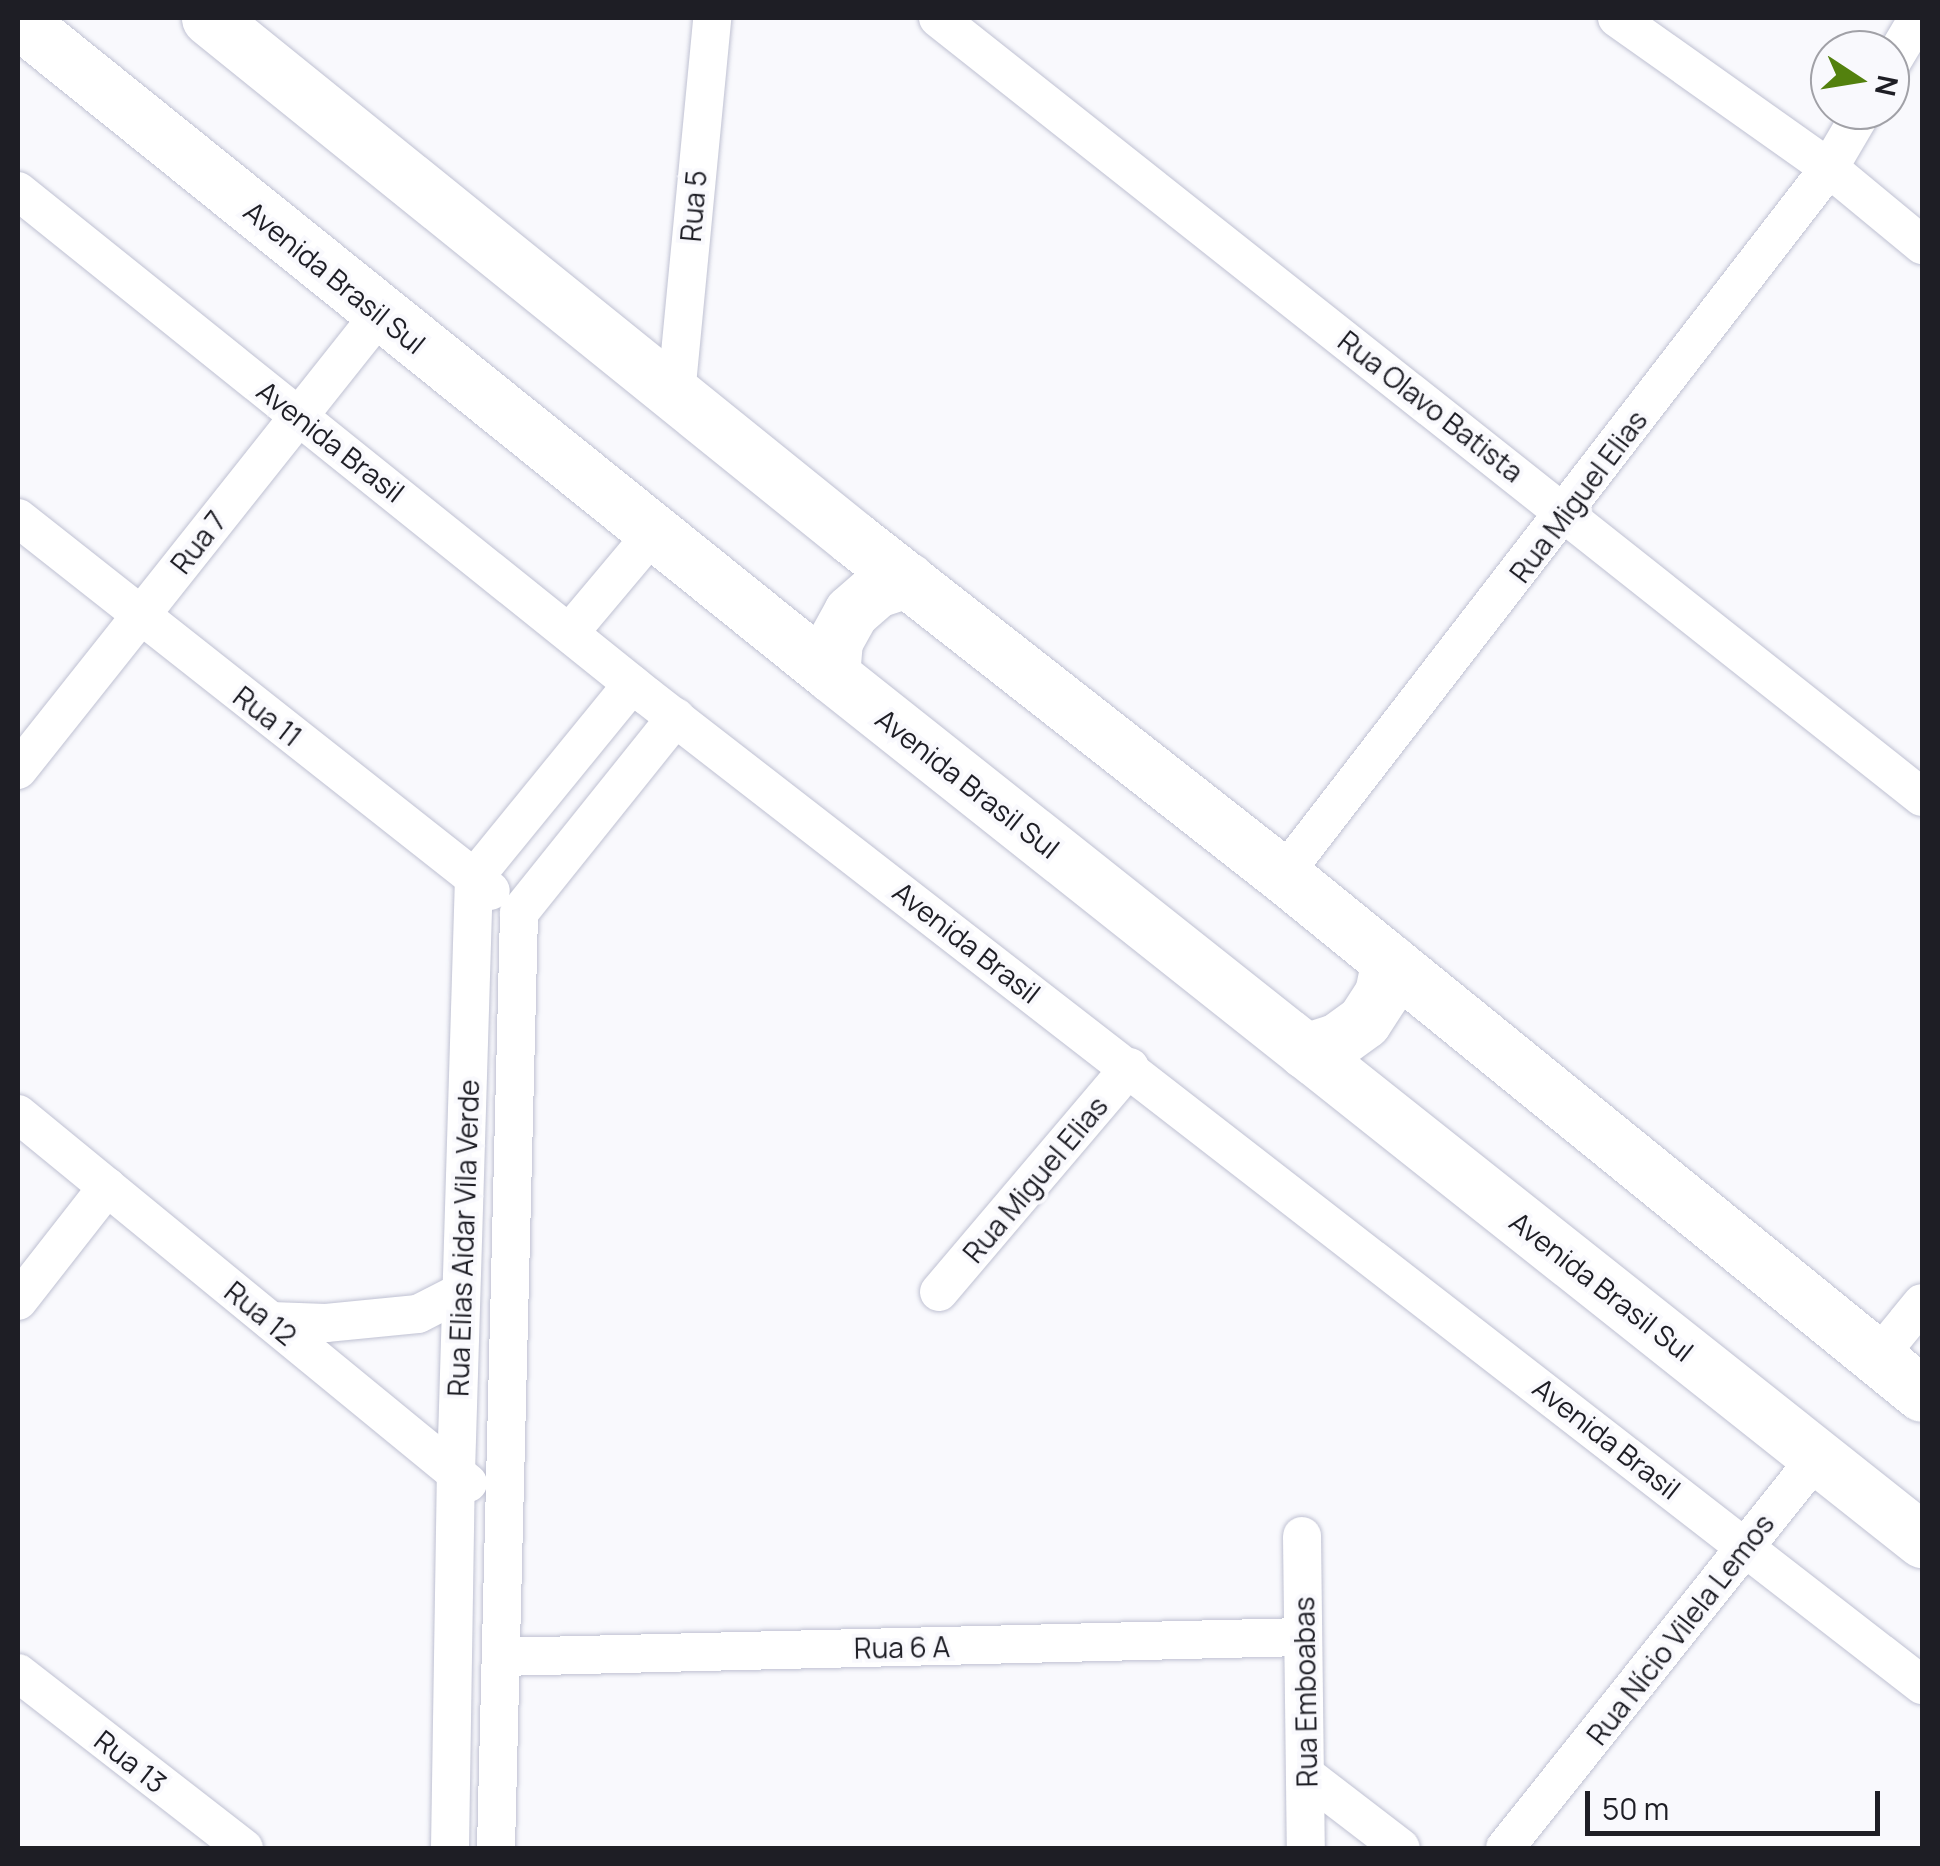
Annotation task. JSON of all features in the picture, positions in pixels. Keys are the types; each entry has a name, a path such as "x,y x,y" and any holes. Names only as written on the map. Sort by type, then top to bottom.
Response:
{"main road":[{"path":"209,18 853,538 1284,875 1922,1394"},
{"name":"Avenida Brasil Sul","path":"18,20 832,675 1922,1540"},
{"path":"772,626 801,614 826,594 844,568 853,538"},
{"path":"832,675 835,641 851,612 876,590 907,580"},
{"path":"1305,1050 1338,1040 1364,1021 1382,993 1408,977"},
{"path":"1352,1088 1408,977"}],"street":[{"name":"Rua Olavo Batista","path":"938,18 1922,797"},
{"path":"1617,18 1829,168 1922,246"},
{"name":"Rua 5","path":"676,395 702,24"},
{"name":"Rua Miguel Elias","path":"1284,875 1566,513 1829,168 1852,130"},
{"name":"Avenida Brasil","path":"18,191 571,631 632,684 1130,1067 1922,1686"},
{"name":"Rua 7","path":"18,770 380,314"},
{"name":"Rua 11","path":"18,518 518,913"},
{"path":"571,631 654,532"},
{"path":"474,878 632,684"},
{"path":"518,913 676,717"},
{"name":"Rua Elias Aidar Vila Verde","path":"450,1848 456,1473 474,878"},
{"name":"Rua Elias Aidar Vila Verde","path":"496,1848 518,913"},
{"name":"Rua Miguel Elias","path":"939,1292 1130,1067"},
{"name":"Rua 12","path":"18,1114 505,1513"},
{"path":"18,1301 107,1188"},
{"path":"271,1321 326,1323 418,1314 461,1292"},
{"path":"1877,1358 1922,1303"},
{"name":"Rua Nício Vilela Lemos","path":"1505,1848 1817,1456"},
{"name":"Rua Emboabas","path":"1302,1536 1306,1848"},
{"name":"Rua 6 A","path":"501,1657 1303,1638"},
{"name":"Rua 13","path":"18,1673 244,1848"},
{"path":"1308,1776 1401,1848"}]}
